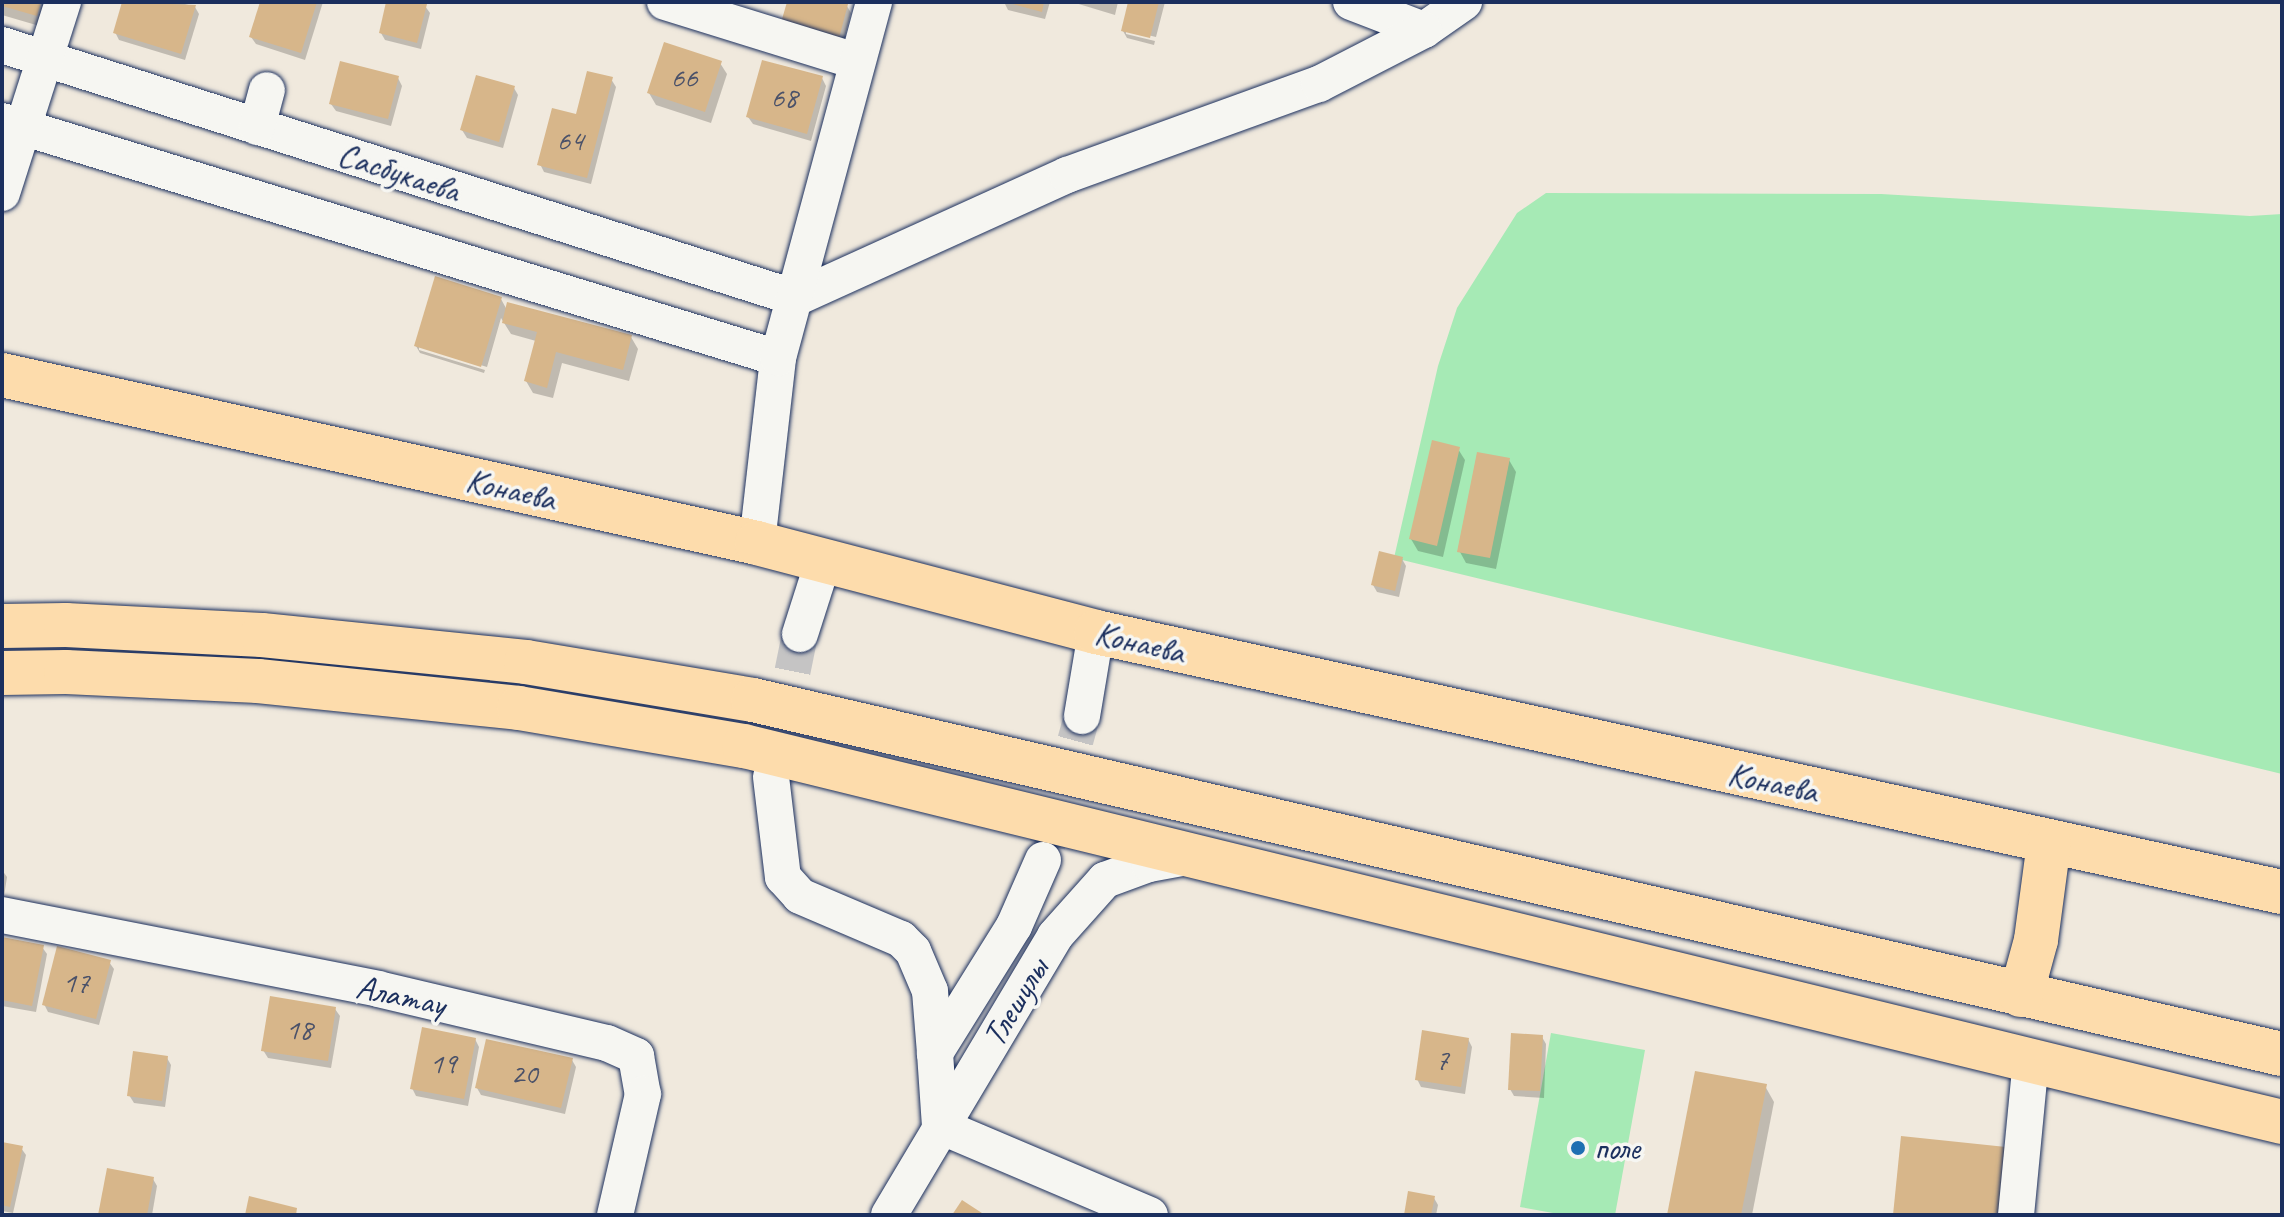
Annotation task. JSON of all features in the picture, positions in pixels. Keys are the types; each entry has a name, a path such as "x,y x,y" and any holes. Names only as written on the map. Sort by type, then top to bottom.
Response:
{"main road":[{"name":"Конаева","path":"2,375 757,543 1096,632 2282,892"},
{"path":"2,626 66,625 262,635 526,662 753,700 2282,1054"},
{"path":"2,673 66,672 258,681 519,708 744,746 2031,1058 2282,1122"},
{"path":"2021,995 2036,940 2049,843"}],"street":[{"path":"2,193 12,124 47,59 63,2"},
{"path":"665,2 856,61"},
{"path":"757,543 778,358 874,2"},
{"path":"1351,2 1424,30"},
{"path":"796,298 1067,175 1319,84 1424,30 1464,2"},
{"name":"Сасбукаева","path":"2,45 796,298"},
{"path":"257,127 267,90"},
{"name":"Сасбукаева","path":"12,124 778,358"},
{"path":"800,634 823,562"},
{"path":"1082,716 1096,632"},
{"path":"771,777 783,877 800,896 901,939 913,951 930,991 940,1126 1150,1215"},
{"name":"Тлешулы","path":"889,1215 1055,936 1105,880 1149,864 1196,855"},
{"path":"935,1053 1014,926 1043,860"},
{"name":"Алатау","path":"2,915 378,989 607,1043 636,1056 643,1094 615,1215"},
{"path":"2016,1215 2031,1058"}],"green space":[{"path":"1546,193 1881,194 2250,216 2282,214 2282,774 1394,558 1438,366 1457,308 1517,213"},
{"name":"поле","path":"1551,1033 1645,1050 1615,1215 1564,1215 1520,1207"}],"building":[{"path":"2,2 41,2 37,16 2,6"},
{"path":"122,2 196,5 181,54 113,33"},
{"path":"260,2 317,2 301,53 249,37"},
{"path":"386,2 427,4 417,43 379,33"},
{"path":"787,2 848,4 838,42 780,26"},
{"path":"1005,2 1044,2 1042,12"},
{"path":"1128,2 1159,2 1150,38 1121,31"},
{"path":"664,42 722,61 705,112 647,93"},
{"path":"762,60 823,76 807,134 746,117"},
{"path":"340,61 399,76 388,119 329,104"},
{"path":"587,71 613,77 587,178 537,165 552,108 576,114"},
{"path":"476,75 515,86 499,142 460,130"},
{"path":"435,276 502,297 481,367 414,346"},
{"path":"507,302 632,335 623,370 556,352 547,388 524,381 537,332 502,323"},
{"path":"1432,440 1460,447 1437,546 1409,539"},
{"path":"1477,452 1510,458 1490,558 1457,552"},
{"path":"1379,551 1403,557 1395,591 1371,585"},
{"path":"2,937 44,945 32,1006 2,1000"},
{"path":"57,946 111,960 96,1019 42,1005"},
{"path":"270,996 336,1007 328,1061 261,1051"},
{"path":"422,1027 476,1038 464,1099 410,1089"},
{"path":"1422,1030 1469,1038 1461,1087 1415,1080"},
{"path":"1511,1033 1543,1035 1540,1091 1508,1090"},
{"path":"486,1039 573,1058 561,1108 475,1088"},
{"path":"133,1051 168,1056 162,1101 127,1096"},
{"path":"1695,1071 1767,1084 1741,1215 1667,1215"},
{"path":"1901,1136 2006,1147 1999,1215 1893,1215"},
{"path":"2,1142 23,1146 10,1207 2,1205"},
{"path":"107,1168 154,1177 147,1215 98,1215"},
{"path":"1408,1191 1435,1196 1431,1215 1404,1215"},
{"path":"249,1196 297,1208 296,1215 245,1215"},
{"path":"962,1200 985,1215 952,1215"}],"tunnel":[{"path":"771,777 800,634"},
{"path":"1047,845 1082,716"}],"place":[{"name":"поле","path":"1578,1148"}]}
